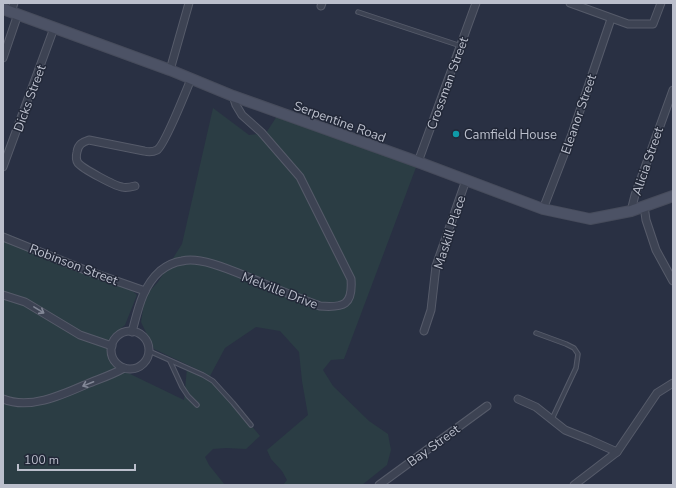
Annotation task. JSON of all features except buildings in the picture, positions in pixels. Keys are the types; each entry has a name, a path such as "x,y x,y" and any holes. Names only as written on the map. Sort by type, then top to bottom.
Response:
{"street":[{"path":"170,70 189,3"},
{"name":"Crossman Street","path":"418,162 476,3"},
{"path":"570,3 628,24 653,24 661,3"},
{"path":"3,58 12,9"},
{"name":"Serpentine Road","path":"12,9 54,28 170,70 233,96 418,162 543,209 590,219 632,211 673,196"},
{"name":"Eleanor Street","path":"543,209 572,134 611,19"},
{"name":"Dicks Street","path":"3,167 54,28"},
{"path":"135,186 122,187 82,167 77,162 76,156 78,148 82,142 89,140 149,152 157,150 162,144 175,117 191,79"},
{"name":"Alicia Street","path":"632,211 635,195 673,90"},
{"name":"Melville Drive","path":"132,332 145,291 160,271 182,260 207,262 225,268 320,306 334,307 348,301 352,290 351,279 300,177 261,132 242,115 233,96"},
{"name":"Maskill Place","path":"424,331 431,310 436,266 466,180"},
{"path":"644,206 646,220 656,250 673,281"},
{"name":"Robinson Street","path":"3,236 85,270 145,291"},
{"path":"3,295 25,302 80,335 112,346"},
{"path":"132,332 139,334 145,339 149,351 148,356 142,364 134,368 124,368 116,363 112,355 112,346 113,342 119,335 132,332"},
{"path":"3,399 19,403 36,402 64,394 116,373 124,368"},
{"path":"574,485 617,452 657,393 673,383"},
{"path":"518,399 536,407 565,430 617,452"},
{"name":"Bay Street","path":"379,485 487,406"}],"lane":[{"path":"358,12 461,46"},
{"path":"536,333 574,348 578,354 576,368 552,420"},
{"path":"149,351 213,381 251,425"},
{"path":"170,360 182,387 197,405"}],"shaded area":[{"path":"213,108 249,135 266,133 279,113 418,162 344,359 331,360 323,370 333,386 369,421 388,434 391,450 387,465 362,485 283,485 287,480 282,471 271,459 267,450 308,415 299,352 280,331 256,327 225,348 210,376 260,436 246,449 213,449 205,457 209,465 225,485 3,485 3,232 125,284 137,295 125,325 111,336 107,353 113,364 126,372 184,400 187,368 205,373 154,349 141,322 145,296 158,282 182,244"}],"place":[{"name":"Camfield House","path":"456,134"}]}
